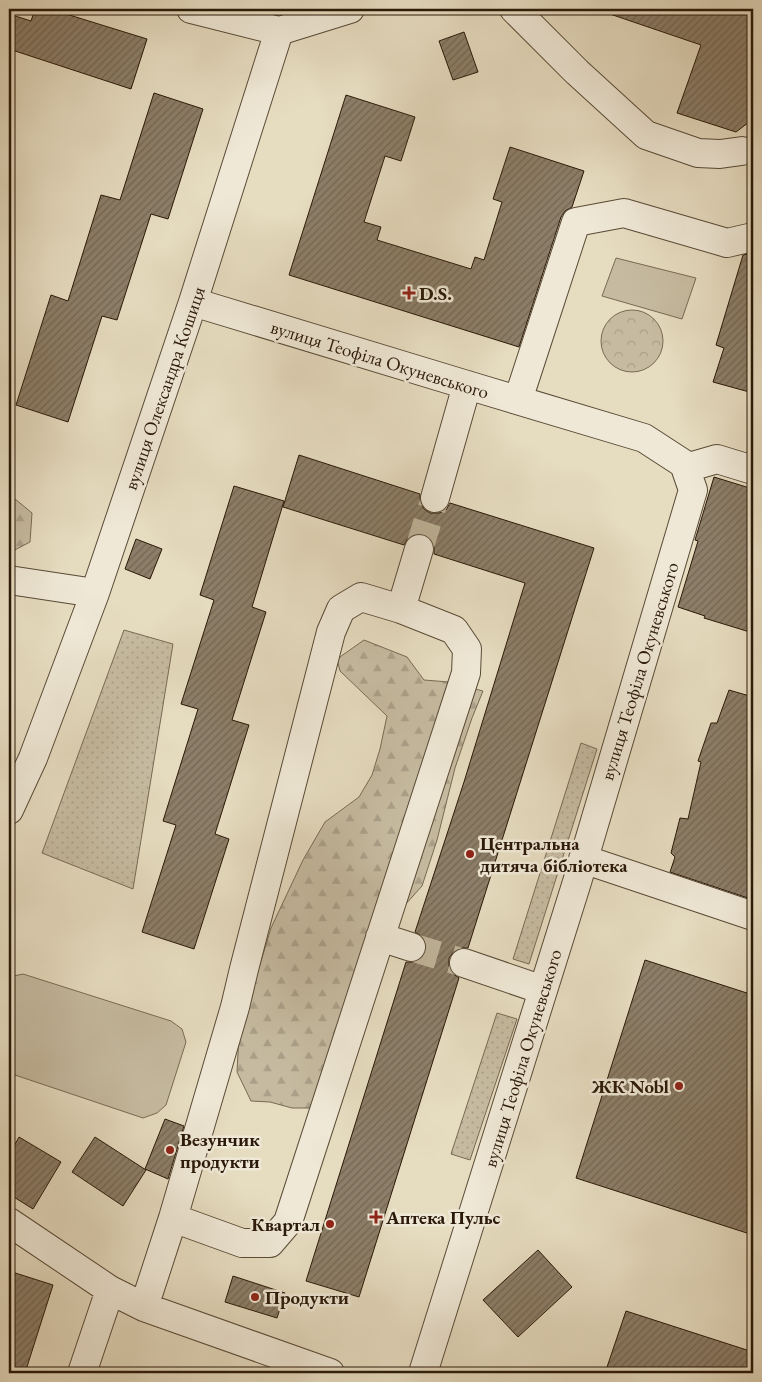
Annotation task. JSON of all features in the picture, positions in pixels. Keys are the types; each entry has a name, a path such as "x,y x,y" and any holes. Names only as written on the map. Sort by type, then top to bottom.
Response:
{"street":[{"path":"191,9 278,31 350,9"},
{"path":"514,9 577,72 646,135 698,153 720,154 742,151"},
{"name":"вулиця Олександра Кошиця","path":"9,810 33,758 95,594 193,302 278,31"},
{"path":"518,400 576,222 624,214 727,243 753,237"},
{"name":"вулиця Теофіла Окуневського","path":"193,302 644,438 684,464 693,490 583,859 424,1373"},
{"path":"435,498 467,385"},
{"path":"686,468 717,459 753,470"},
{"path":"401,609 419,549"},
{"path":"9,580 95,594"},
{"path":"144,1307 173,1218 235,1007 331,632 341,609 361,597 401,609 454,630 467,649 466,673 288,1222 270,1243 258,1244 242,1243 173,1218"},
{"path":"583,859 753,916"},
{"path":"380,937 411,947"},
{"path":"464,964 543,990"},
{"path":"9,1222 110,1290 144,1307 330,1373"},
{"path":"82,1373 110,1290"}],"green space":[{"path":"616,258 696,278 682,319 602,296"},
{"path":"626,310 638,310 654,319 661,329 663,341 661,353 654,363 638,372 626,372 615,367 606,358 601,347 601,335 606,324 615,315"},
{"path":"9,494 32,513 30,542 9,553"},
{"path":"124,630 173,644 133,889 42,853"},
{"path":"364,640 407,657 424,680 449,682 483,691 455,768 437,840 422,886 404,906 320,1108 292,1108 270,1102 251,1101 237,1072 239,1034 271,928 303,860 325,822 359,797 372,775 380,749 387,716 340,671 337,659"},
{"path":"581,743 597,749 529,964 513,959"},
{"path":"23,974 171,1021 182,1029 186,1042 166,1105 157,1113 143,1118 9,1073 9,977"},
{"path":"497,1013 517,1019 470,1160 451,1154"}],"building":[{"path":"35,9 50,9 147,39 131,89 9,49 9,14 31,21"},
{"path":"608,9 753,9 753,119 736,132 677,113 701,45 607,13"},
{"path":"464,32 478,72 453,80 439,41"},
{"path":"154,93 203,109 168,219 151,214 117,320 102,316 68,422 16,405 51,295 68,301 101,195 120,200"},
{"path":"346,95 415,117 401,161 385,156 364,222 381,227 377,240 471,269 475,257 484,260 502,202 493,199 510,147 584,171 572,207 565,211 561,217 519,347 289,275"},
{"path":"753,253 753,393 713,382 724,348 716,345 743,255"},
{"path":"299,455 420,494 420,502 424,509 430,513 439,513 446,510 450,503 594,548 468,948 454,951 449,958 449,966 452,973 459,978 359,1297 306,1281 406,962 414,962 421,959 426,951 426,943 423,937 415,932 464,782 525,583 434,554 434,545 431,539 424,534 415,534 408,538 404,545 283,507"},
{"path":"714,477 753,489 753,633 704,618 705,616 678,607 698,541 695,540"},
{"path":"234,486 284,501 252,607 266,612 232,720 249,725 215,834 229,839 194,949 142,932 176,825 163,821 198,709 181,704 214,600 200,595"},
{"path":"136,539 162,549 150,579 125,569"},
{"path":"729,690 753,697 753,879 748,898 670,872 675,857 671,853 680,818 688,819 701,762 698,761 711,723 717,723"},
{"name":"ЖК Nobl","path":"645,960 753,995 753,1235 576,1178"},
{"name":"Везунчик продукти","path":"165,1119 184,1126 168,1179 145,1169"},
{"path":"19,1137 61,1162 33,1209 9,1194 9,1155"},
{"path":"95,1137 146,1170 123,1206 72,1172"},
{"path":"538,1250 572,1287 518,1337 483,1300"},
{"path":"9,1271 53,1285 25,1373 9,1373"},
{"name":"Продукти","path":"233,1276 285,1293 277,1318 225,1302"},
{"path":"626,1311 753,1352 753,1373 605,1373"}],"tunnel":[{"path":"419,549 435,498"},
{"path":"411,947 464,963"}],"place":[{"name":"D.S.","path":"409,293"},
{"name":"Центральна дитяча бібліотека","path":"470,854"},
{"name":"ЖК Nobl","path":"679,1086"},
{"name":"Везунчик продукти","path":"170,1150"},
{"name":"Аптека Пульс","path":"376,1217"},
{"name":"Квартал","path":"330,1224"},
{"name":"Продукти","path":"255,1297"}]}
